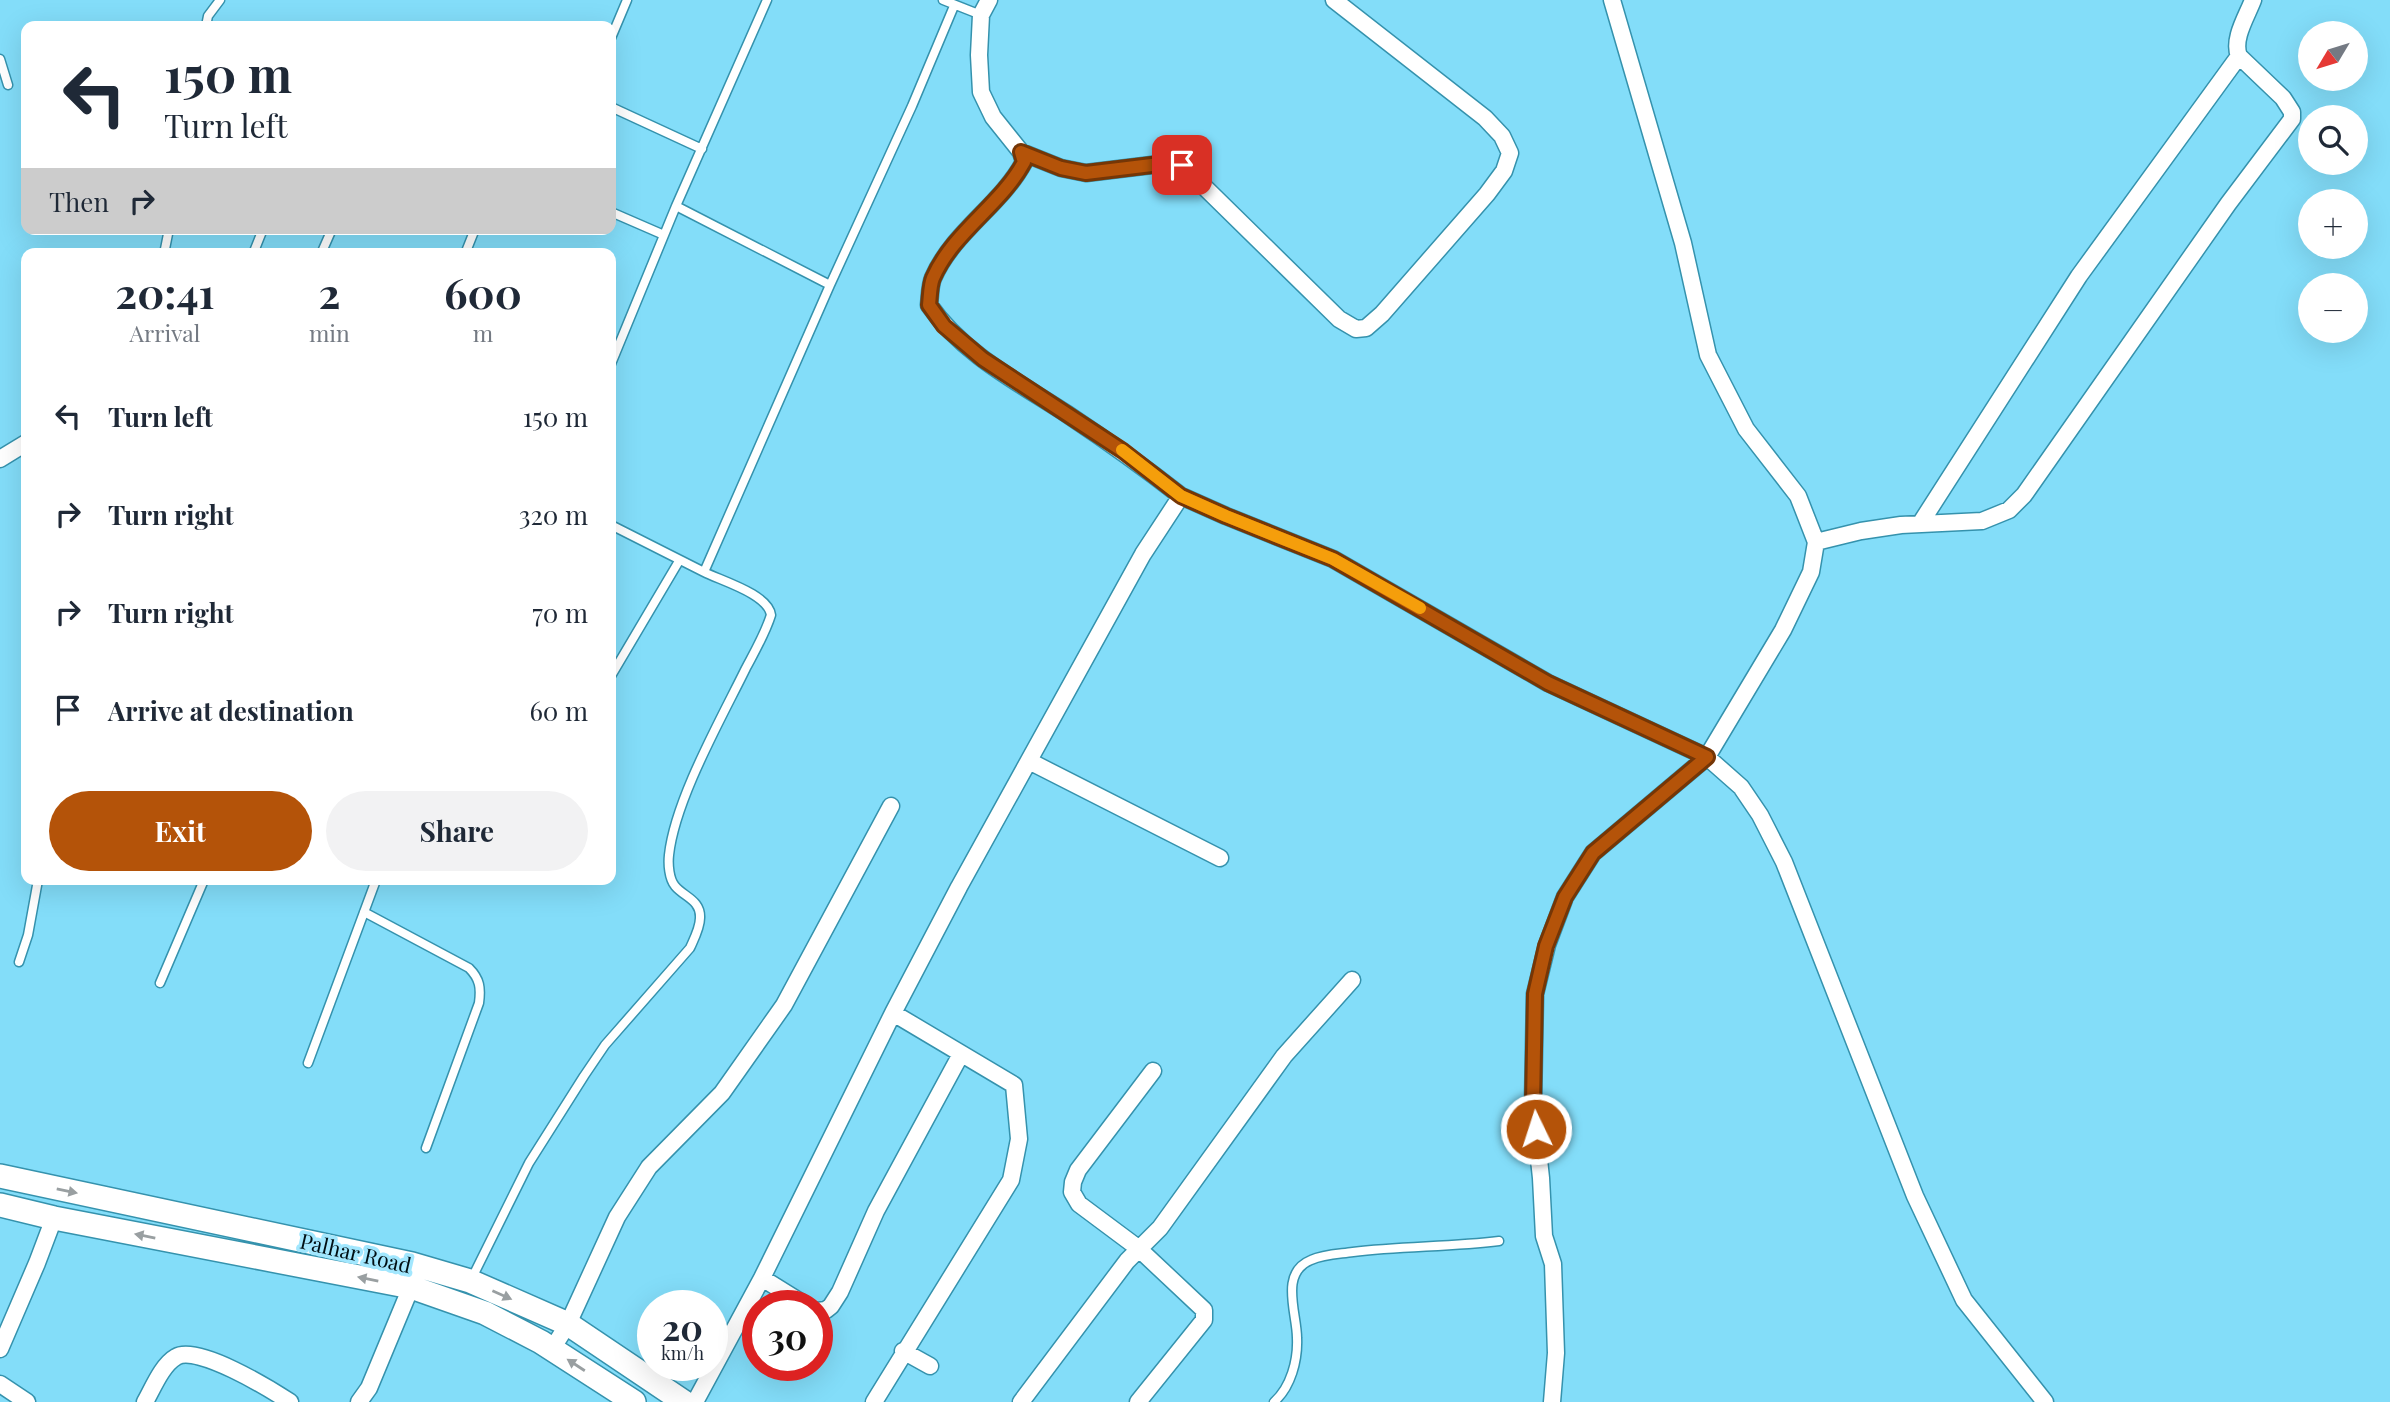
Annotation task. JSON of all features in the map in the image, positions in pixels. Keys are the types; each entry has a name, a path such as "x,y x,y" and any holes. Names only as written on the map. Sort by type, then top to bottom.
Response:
{"main road":[{"name":"Palhar Road","path":"0,1176 412,1275 552,1349 634,1402"},
{"name":"Palhar Road","path":"0,1205 54,1218 412,1275 470,1281 568,1324 684,1402"}],"street":[{"path":"989,0 981,15 981,92 993,117 1021,152 1024,162 1015,179 954,246 932,279 929,305 944,326 983,359 1123,451 1181,496 1333,559 1548,683 1707,757 1741,787 1760,815 1784,862 1915,1196 1964,1300 2045,1402"},
{"path":"1021,152 1061,168 1086,173 1160,164 1182,165 1339,319 1356,330 1366,328 1382,314 1487,194 1504,171 1510,153 1502,136 1485,118 1334,0"},
{"path":"1552,1402 1556,1353 1553,1264 1544,1236 1533,1104 1535,994 1546,946 1565,897 1593,853 1707,757 1783,630 1811,572 1816,542 1798,496 1746,429 1708,355 1683,243 1612,0"},
{"path":"1816,542 1901,525 1982,521 2009,510 2024,495 2228,204 2292,119 2290,107 2239,55 2237,42 2253,0"},
{"path":"1920,524 2079,276 2239,55"},
{"path":"0,459 21,446"},
{"path":"695,1402 762,1278 893,1013 959,887 1143,554 1181,496"},
{"path":"1029,761 1220,858"},
{"path":"552,1349 568,1324 617,1217 649,1167 722,1093 783,1005 891,806"},
{"path":"1021,1402 1138,1248 1160,1228 1284,1056 1352,980"},
{"path":"874,1402 1011,1181 1019,1139 1014,1085 893,1013"},
{"path":"833,1303 876,1211 961,1054"},
{"path":"1138,1402 1205,1321 1204,1310 1138,1248 1079,1204 1072,1192 1078,1170 1153,1070"},
{"path":"0,1349 54,1218"},
{"path":"359,1402 369,1388 412,1275"},
{"path":"762,1278 781,1290"},
{"path":"903,1352 930,1366"},
{"path":"145,1402 171,1361 178,1355 190,1353 248,1376 290,1402"},
{"path":"0,1384 27,1402"}],"lane":[{"path":"207,21 220,0"},
{"path":"616,26 627,0"},
{"path":"616,352 676,206 767,0"},
{"path":"943,0 981,15"},
{"path":"704,572 912,106 954,5"},
{"path":"0,59 8,85"},
{"path":"616,109 702,149"},
{"path":"676,206 830,285"},
{"path":"616,214 664,235"},
{"path":"470,1281 529,1163 584,1076 605,1045 690,948 700,919 699,909 691,897 675,886 668,856 678,814 771,615 770,608 759,597 679,561 616,527"},
{"path":"616,668 679,561"},
{"path":"19,962 28,935 37,885"},
{"path":"160,983 202,885"},
{"path":"308,1063 374,885"},
{"path":"364,912 469,968 478,976 481,990 479,1003 426,1148"},
{"path":"1274,1402 1296,1365 1297,1338 1292,1290 1294,1275 1308,1260 1379,1249 1499,1241"}],"slow traffic":[{"path":"1122,450 1181,496 1333,559 1420,608"}],"route":[{"path":"1182,165 1160,164 1086,173 1061,168 1021,152 1024,162 1015,179 954,246 932,279 929,305 944,326 983,359 1123,451 1181,496 1333,559 1548,683 1707,757 1593,853 1565,897 1546,946 1535,994 1533,1104 1536,1129"}]}
